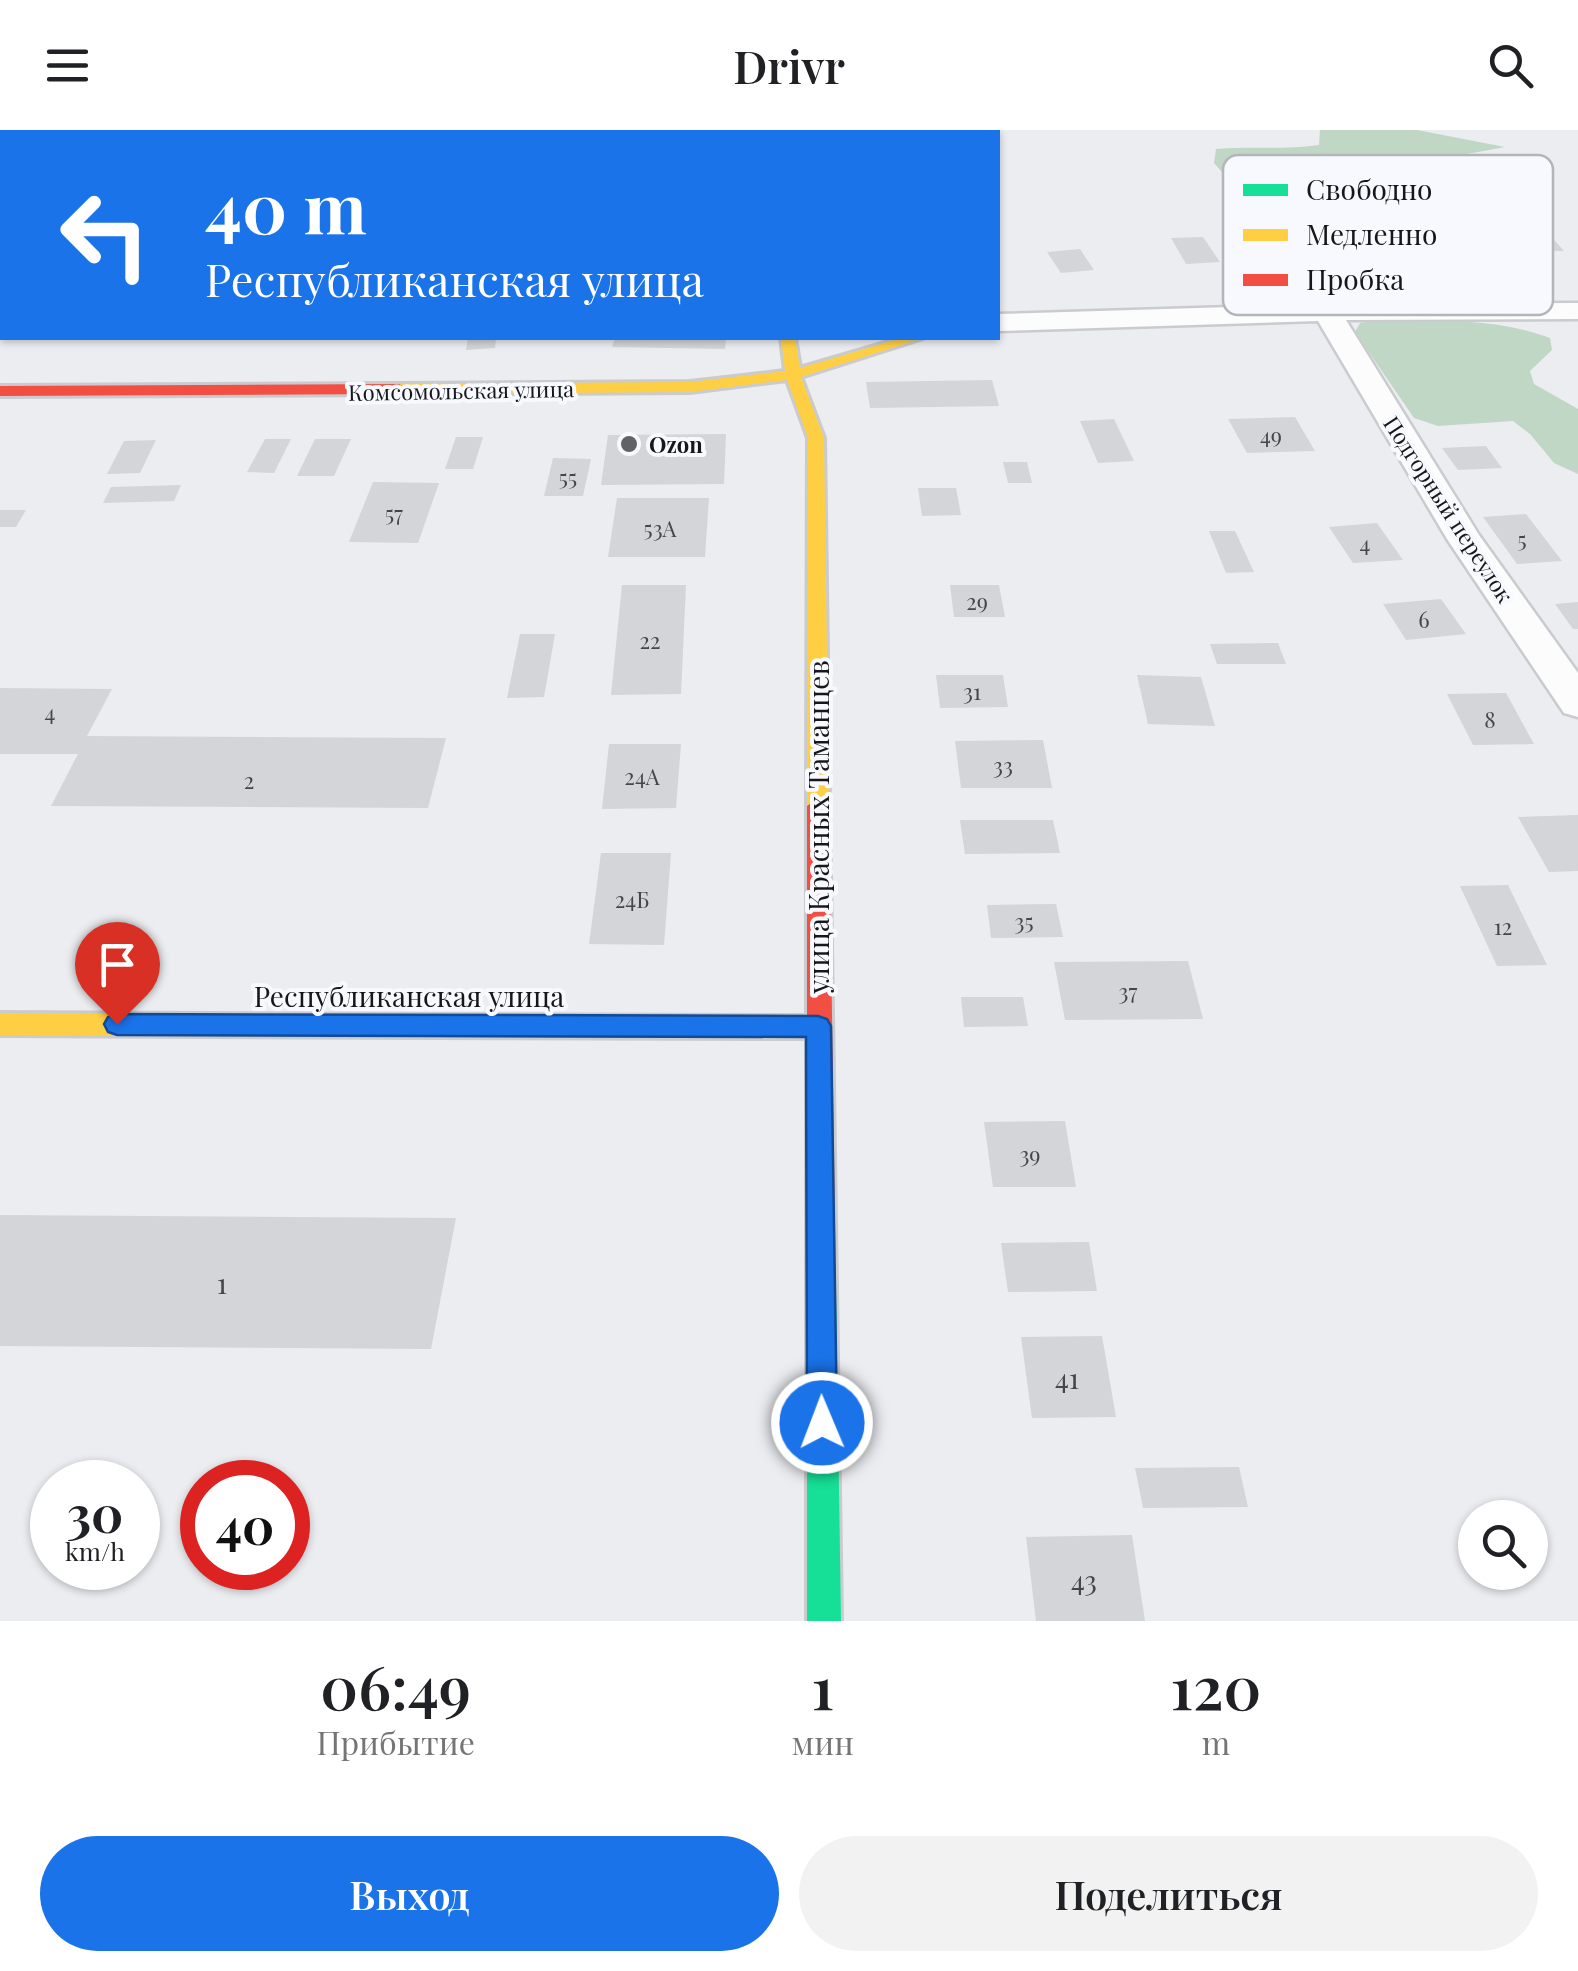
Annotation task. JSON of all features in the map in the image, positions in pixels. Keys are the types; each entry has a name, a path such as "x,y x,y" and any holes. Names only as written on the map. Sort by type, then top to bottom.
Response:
{"street":[{"path":"1553,311 1578,311"},
{"path":"1000,323 1237,315"},
{"name":"Подгорный переулок","path":"1328,315 1464,539 1578,703"},
{"name":"улица Красных Таманцев","path":"788,340 793,375 816,438 824,1621"},
{"name":"Комсомольская улица","path":"0,391 193,393 690,387 793,375 909,340"},
{"name":"Республиканская улица","path":"0,1024 818,1026"}],"green space":[{"path":"1320,130 1417,130 1505,147 1462,155 1223,155 1223,173 1214,163 1216,149 1319,145"},
{"path":"1380,320 1488,324 1550,338 1552,350 1530,371 1534,384 1578,409 1578,474 1554,463 1530,434 1513,421 1438,426 1414,418 1355,332 1360,323"}],"building":[{"path":"1203,237 1220,262 1186,264 1171,238"},
{"path":"1553,239 1564,251 1553,251"},
{"path":"1080,249 1094,270 1061,273 1047,252"},
{"path":"468,340 496,340 495,348 466,350"},
{"path":"614,340 726,340 725,349 612,347"},
{"path":"992,380 999,406 870,408 866,382"},
{"path":"1295,417 1315,451 1247,453 1228,419"},
{"path":"1114,419 1134,461 1098,463 1080,421"},
{"path":"726,434 724,484 601,485 608,435"},
{"path":"456,437 483,437 473,469 445,469"},
{"path":"265,439 291,439 274,473 247,472"},
{"path":"315,439 351,439 334,476 297,476"},
{"path":"156,440 140,473 107,474 124,441"},
{"path":"1486,446 1502,468 1458,470 1442,448"},
{"path":"553,458 591,459 583,496 544,496"},
{"path":"1003,462 1027,462 1032,483 1008,483"},
{"path":"373,482 439,483 418,543 349,542"},
{"path":"181,485 174,501 103,503 111,487"},
{"path":"918,488 956,488 961,515 922,516"},
{"path":"617,498 709,498 705,557 608,557"},
{"path":"0,510 26,510 16,527 0,527"},
{"path":"1526,514 1562,561 1517,564 1483,517"},
{"path":"1377,523 1403,560 1353,563 1329,527"},
{"path":"1209,531 1235,531 1254,572 1226,573"},
{"path":"622,585 686,585 681,694 611,695"},
{"path":"950,585 999,585 1005,617 954,617"},
{"path":"1441,599 1466,634 1406,640 1383,604"},
{"path":"1578,602 1578,629 1573,629 1555,604"},
{"path":"520,634 555,634 544,697 507,698"},
{"path":"1278,643 1286,664 1217,664 1210,644"},
{"path":"936,675 1003,675 1008,707 940,708"},
{"path":"1137,675 1201,677 1215,726 1148,724"},
{"path":"0,688 112,689 87,736 446,738 428,808 51,806 78,754 0,754"},
{"path":"1506,693 1534,744 1473,745 1447,694"},
{"path":"1043,740 1052,788 961,788 955,741"},
{"path":"609,744 681,744 676,808 602,809"},
{"path":"1578,815 1578,871 1549,872 1518,817"},
{"path":"960,820 1053,820 1060,853 965,854"},
{"path":"601,853 671,853 664,945 589,944"},
{"path":"1508,885 1547,965 1497,966 1460,886"},
{"path":"1056,904 1063,937 991,938 987,905"},
{"path":"1188,961 1203,1019 1065,1020 1054,962"},
{"path":"961,997 1023,997 1028,1026 964,1027"},
{"path":"1065,1121 1076,1187 993,1187 984,1122"},
{"path":"0,1215 456,1218 431,1349 0,1346"},
{"path":"1089,1242 1097,1291 1008,1292 1001,1243"},
{"path":"1102,1336 1116,1417 1032,1418 1021,1337"},
{"path":"1239,1467 1248,1507 1143,1508 1135,1468"},
{"path":"1132,1535 1145,1621 1036,1621 1026,1537"}],"traffic: fast":[{"path":"821,1225 824,1621"}],"traffic: slow":[{"path":"788,340 793,375 816,438 818,806"},
{"path":"399,389 690,387 793,375 909,340"},
{"path":"0,1024 434,1026"}],"traffic: jam":[{"path":"0,391 399,389"},
{"path":"818,806 821,1225"},
{"path":"434,1026 818,1027"}],"place":[{"name":"Ozon","path":"629,444"}],"route":[{"path":"117,1024 818,1026 822,1423"}]}
